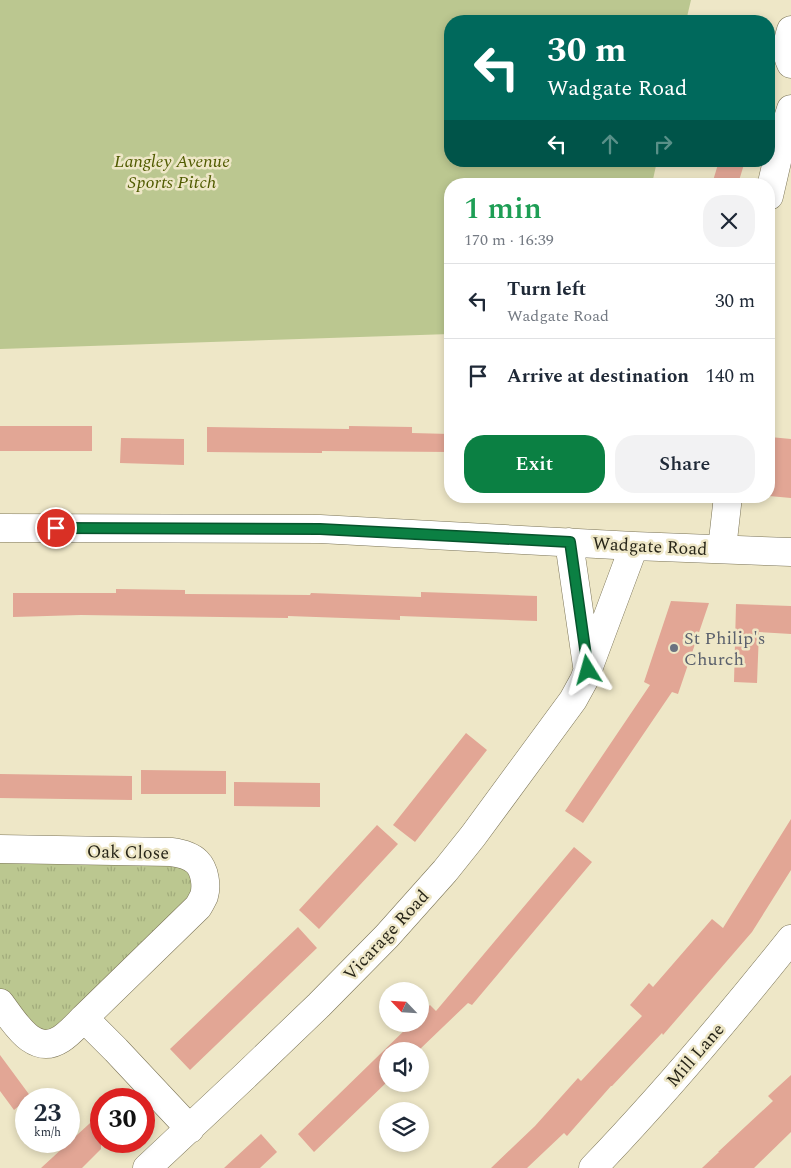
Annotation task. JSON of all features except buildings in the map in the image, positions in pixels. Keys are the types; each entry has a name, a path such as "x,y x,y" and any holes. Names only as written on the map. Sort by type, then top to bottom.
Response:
{"street":[{"path":"791,30 786,48 791,64"},
{"path":"773,178 791,109"},
{"path":"722,549 727,503"},
{"name":"Wadgate Road","path":"0,528 320,529 634,546 791,552"},
{"path":"570,542 588,670"},
{"name":"Vicarage Road","path":"147,1168 190,1129 358,966 444,871 479,828 566,711 579,689 588,670 634,546"},
{"name":"Oak Close","path":"0,849 171,852 181,854 198,862 202,869 206,888 198,907 60,1040 45,1044 29,1038 0,1003"},
{"name":"Mill Lane","path":"593,1168 707,1042 791,939"},
{"path":"84,1018 190,1129"}],"green space":[{"name":"Langley Avenue Sports Pitch","path":"0,0 691,0 687,15 444,15 444,167 656,167 653,178 444,178 444,334 0,349"},
{"path":"0,857 182,862 198,888 61,1031 41,1035 0,990"}],"place":[{"name":"St Philip's Church","path":"674,648"}],"route":[{"path":"56,528 320,529 570,542 588,670"}]}
